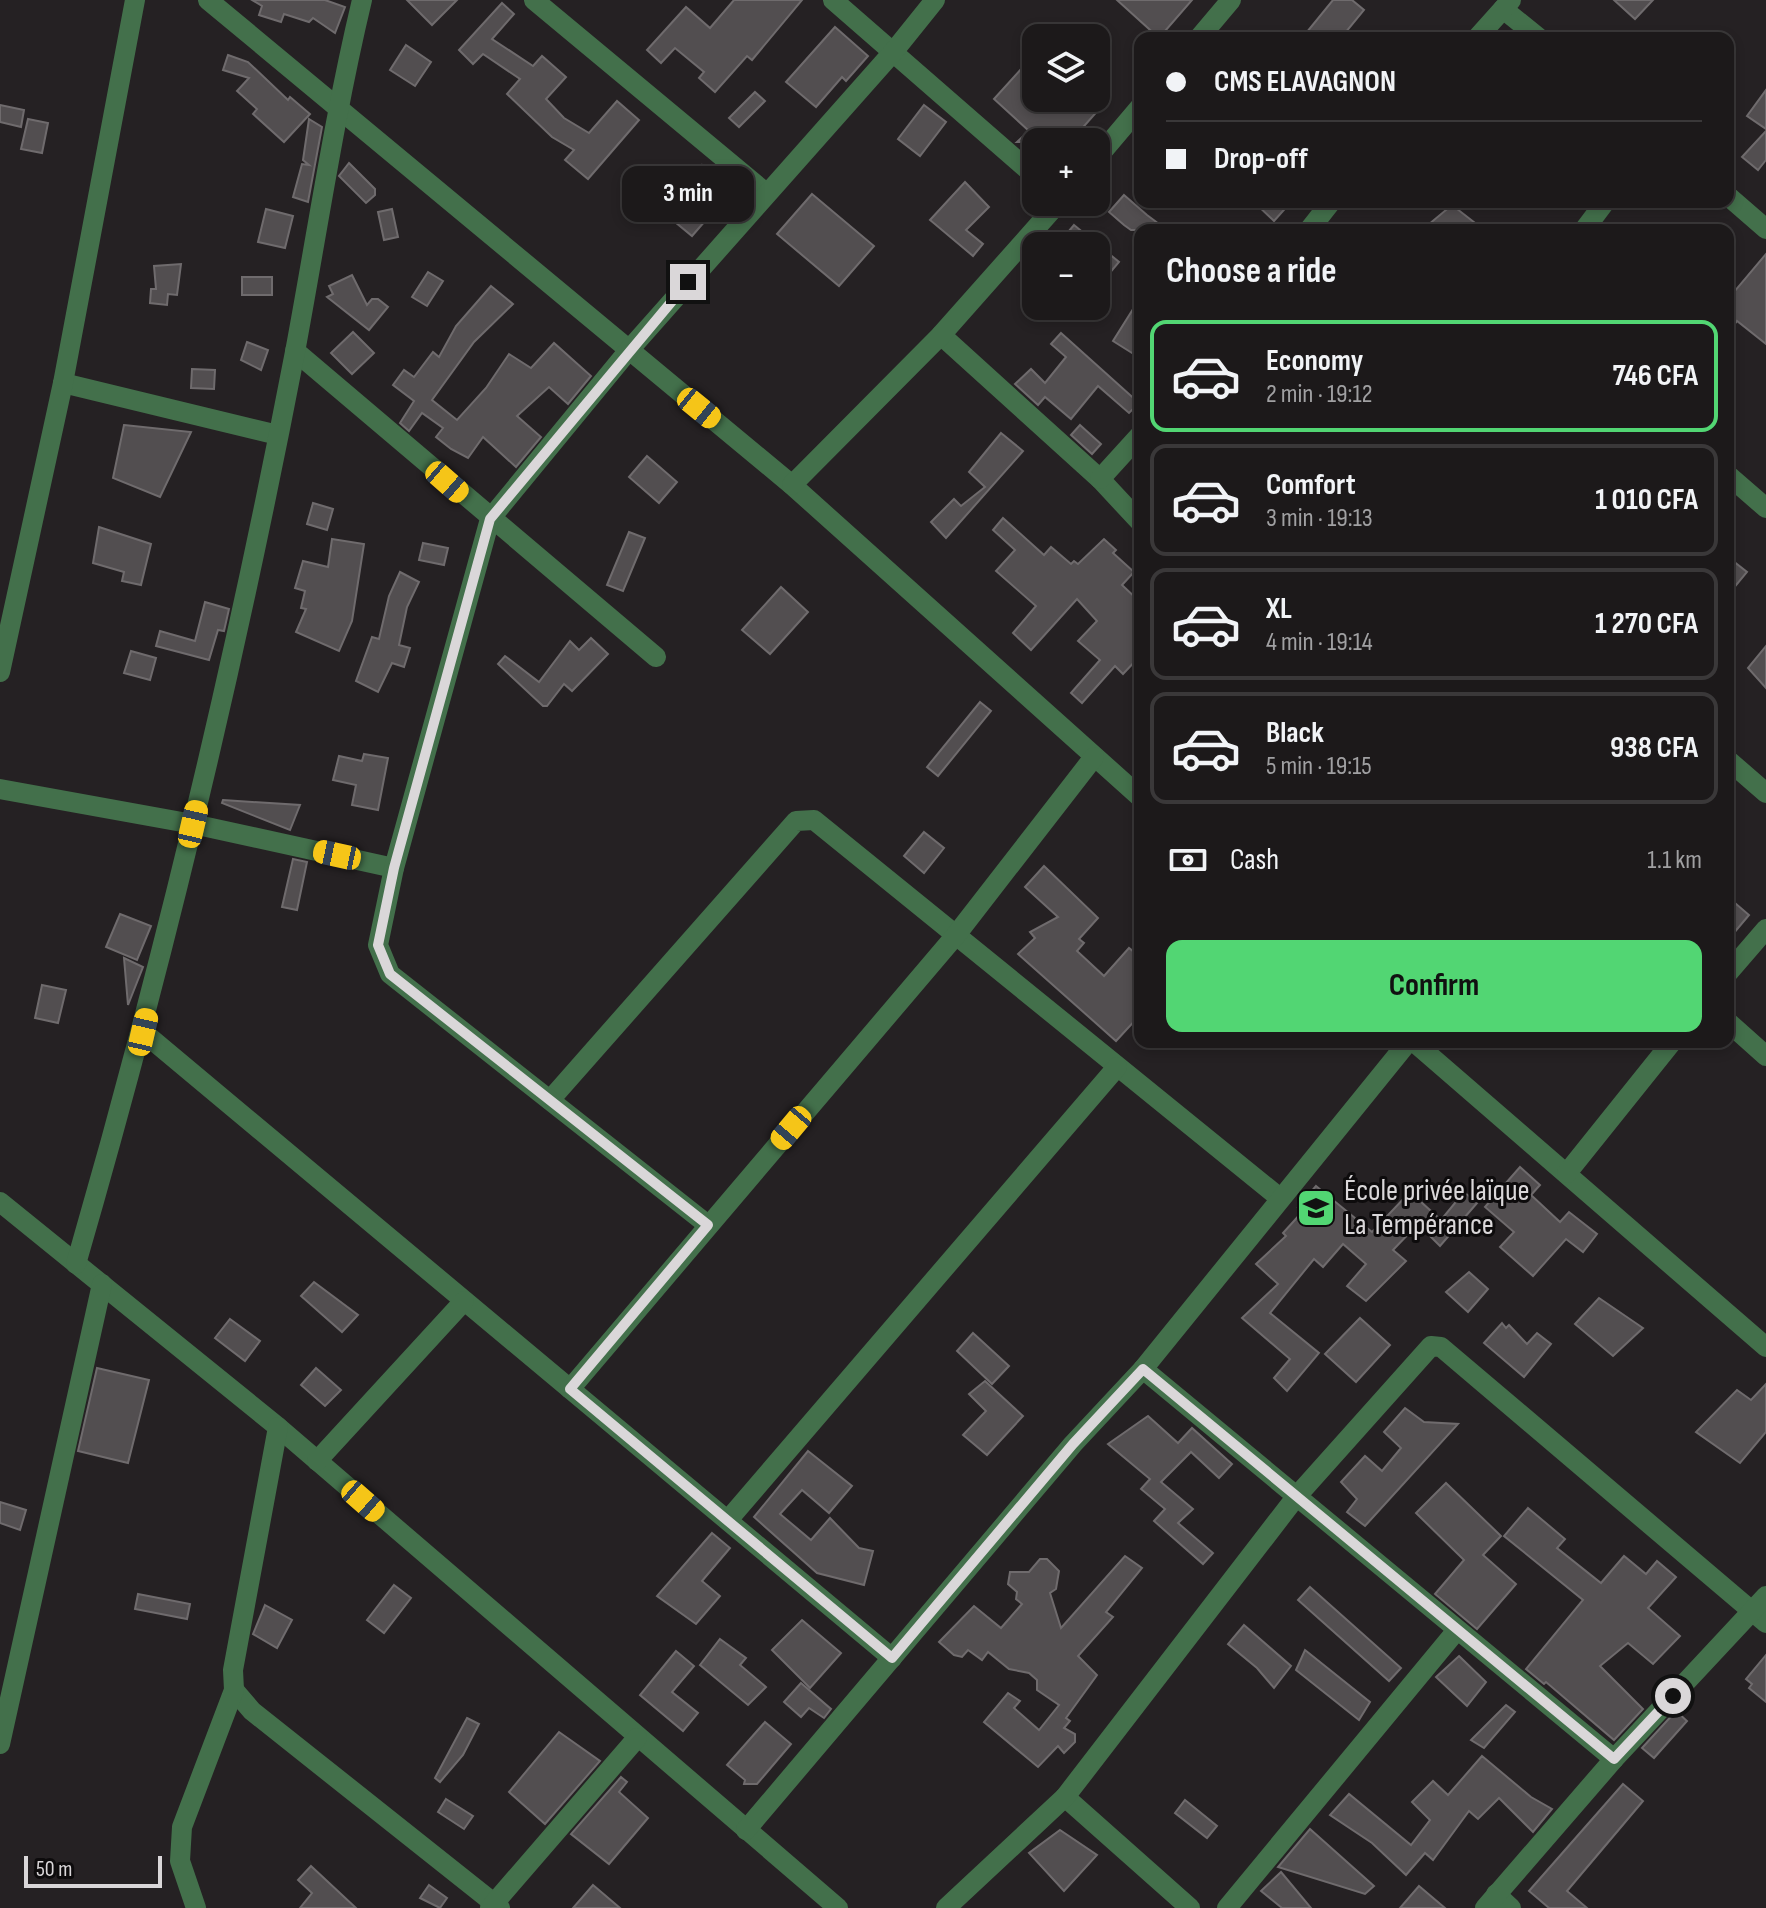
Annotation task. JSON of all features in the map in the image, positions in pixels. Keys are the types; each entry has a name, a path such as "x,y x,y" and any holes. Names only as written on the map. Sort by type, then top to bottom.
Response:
{"street":[{"path":"0,672 63,383 135,0"},
{"path":"208,0 792,485 1134,792"},
{"path":"76,1264 143,1032 193,824 278,435 336,108 362,0"},
{"path":"534,0 766,193"},
{"path":"833,0 1022,165"},
{"path":"708,1225 383,965 378,945 394,868 490,519 629,350 894,51 935,0"},
{"path":"1210,32 1231,0"},
{"path":"1482,32 1507,5 1533,32"},
{"path":"1110,142 1134,114"},
{"path":"1734,201 1766,229"},
{"path":"1314,224 1326,208"},
{"path":"792,485 941,335 1047,216"},
{"path":"941,335 1100,479 1134,516"},
{"path":"295,351 656,657"},
{"path":"63,383 278,435"},
{"path":"1100,479 1134,442"},
{"path":"1734,480 1766,508"},
{"path":"570,1389 956,935 1094,757"},
{"path":"1734,765 1766,793"},
{"path":"0,789 193,824 394,868"},
{"path":"550,1100 801,819 814,820 1280,1198"},
{"path":"1734,966 1766,929"},
{"path":"1734,1027 1766,1056"},
{"path":"143,1032 892,1658"},
{"path":"746,1830 1073,1444 1143,1369 1403,1048"},
{"path":"1421,1048 1766,1347"},
{"path":"1567,1173 1667,1048"},
{"path":"728,1520 1117,1067"},
{"path":"0,1202 278,1427 838,1908"},
{"path":"0,1744 102,1284"},
{"path":"317,1461 464,1301"},
{"path":"946,1908 1065,1797 1296,1497 1428,1349 1436,1346 1761,1610 1614,1759 1497,1903"},
{"path":"1143,1369 1614,1759"},
{"path":"196,1908 180,1861 182,1827 234,1690 233,1670 278,1427"},
{"path":"1227,1908 1457,1630"},
{"path":"234,1690 252,1711 495,1906 637,1738"},
{"path":"1065,1797 1190,1908"}],"building":[{"path":"252,0 325,0 345,7 335,33 313,18 309,22 284,14 281,22 259,15 262,6"},
{"path":"407,0 457,0 432,25"},
{"path":"734,0 802,0 752,60 747,56 715,92 699,78 704,72 675,48 661,63 647,50 686,7 710,28"},
{"path":"1117,0 1192,0 1164,32 1152,32"},
{"path":"1333,0 1352,0 1364,10 1346,32 1307,32"},
{"path":"1614,0 1653,0 1635,19"},
{"path":"502,3 514,14 492,39 533,66 542,56 566,77 546,99 564,118 589,133 617,101 639,120 588,179 565,160 574,150 552,137 507,94 520,79 483,54 473,64 459,50"},
{"path":"835,27 868,56 846,81 842,77 816,107 786,82"},
{"path":"406,45 431,62 415,86 390,70"},
{"path":"228,55 248,62 288,100 290,97 310,114 284,142 253,114 257,109 237,91 249,78 223,70"},
{"path":"1022,68 1022,112 1097,112 1082,128 1026,128 994,99"},
{"path":"1766,90 1766,129 1747,116"},
{"path":"755,92 765,101 739,127 729,118"},
{"path":"0,105 24,110 21,127 0,122"},
{"path":"924,105 946,122 920,156 898,139"},
{"path":"28,119 48,123 42,153 21,149"},
{"path":"309,119 322,127 308,202 293,197 302,164 309,165 303,160"},
{"path":"1766,131 1766,160 1758,170 1742,157"},
{"path":"349,163 375,189 375,195 366,203 339,176"},
{"path":"702,165 732,190 692,236 663,212"},
{"path":"965,182 989,207 966,230 983,244 973,256 930,220"},
{"path":"812,194 874,246 839,286 777,234"},
{"path":"1124,195 1134,204 1134,208 1139,208 1159,224 1134,224 1134,230 1110,211"},
{"path":"1260,208 1286,208 1274,221"},
{"path":"1448,208 1456,208 1476,224 1429,224"},
{"path":"266,209 293,216 285,248 258,242"},
{"path":"392,209 398,237 384,240 378,212"},
{"path":"1074,225 1083,232 1068,232"},
{"path":"1766,254 1766,344 1737,321 1734,325 1734,292"},
{"path":"1110,255 1119,262 1110,273"},
{"path":"181,264 177,295 168,294 167,305 150,303 151,289 156,289 154,266"},
{"path":"428,272 443,281 427,306 412,297"},
{"path":"352,275 367,305 372,299 378,299 388,307 369,330 327,297 333,294 329,286"},
{"path":"242,277 272,277 272,295 242,295"},
{"path":"491,286 513,304 474,342 432,400 457,420 486,388 509,354 531,368 554,343 591,376 568,404 549,387 517,416 541,437 516,467 483,437 468,458 451,449 436,437 443,428 422,413 409,431 400,423 414,401 393,385 404,370 414,377 433,352 439,357 456,326"},
{"path":"1134,308 1134,354 1113,341"},
{"path":"353,332 374,353 352,374 331,353"},
{"path":"1061,333 1134,399 1134,408 1129,413 1098,386 1071,419 1045,397 1038,405 1015,384 1031,369 1045,383 1066,357 1051,344"},
{"path":"247,342 268,350 261,370 241,360"},
{"path":"192,369 215,370 214,389 191,388"},
{"path":"124,425 191,432 160,497 113,478"},
{"path":"1080,425 1101,444 1092,454 1071,435"},
{"path":"1001,433 1023,451 946,538 931,522 954,499 961,506 985,487 969,472"},
{"path":"647,456 677,482 659,503 629,477"},
{"path":"313,503 333,509 327,530 307,524"},
{"path":"1003,518 1044,555 1051,547 1071,564 1074,561 1078,564 1104,539 1116,550 1113,553 1134,572 1122,585 1134,596 1134,662 1123,674 1115,666 1082,703 1071,693 1100,660 1078,641 1097,621 1077,599 1031,650 1013,633 1036,606 996,571 1015,550 993,530"},
{"path":"99,527 151,544 141,585 122,581 124,572 93,563"},
{"path":"629,532 645,538 623,591 607,585"},
{"path":"332,539 364,544 352,621 339,651 296,632 306,609 301,608 305,591 295,588 303,561 328,567"},
{"path":"423,543 448,548 444,565 419,560"},
{"path":"1734,562 1747,572 1734,588"},
{"path":"400,572 419,582 407,607 399,645 410,648 404,667 392,663 378,692 356,681 372,637 379,639 389,596"},
{"path":"781,587 808,612 770,654 742,630"},
{"path":"205,602 229,609 224,631 218,630 209,660 156,646 160,631 195,641"},
{"path":"591,638 608,654 572,691 564,684 547,706 543,706 498,664 505,656 539,682 570,641 579,650"},
{"path":"1766,646 1766,688 1748,668"},
{"path":"131,651 156,658 150,680 124,673"},
{"path":"980,702 991,711 938,776 927,767"},
{"path":"364,754 388,758 378,810 352,805 356,785 333,780 339,756 362,761"},
{"path":"223,800 300,805 290,830 222,803"},
{"path":"924,832 944,848 924,873 904,856"},
{"path":"293,859 307,862 297,910 282,907"},
{"path":"1044,866 1098,918 1079,939 1084,943 1077,951 1104,976 1129,948 1134,952 1134,1022 1116,1041 1018,954 1035,938 1030,932 1058,917 1025,887"},
{"path":"1734,902 1749,915 1734,933"},
{"path":"120,914 151,926 137,960 106,947"},
{"path":"124,958 143,967 128,1005"},
{"path":"42,985 66,990 58,1023 35,1018"},
{"path":"1520,1167 1540,1185 1531,1195 1560,1222 1569,1212 1597,1234 1583,1252 1566,1239 1533,1276 1500,1247 1514,1232 1485,1207"},
{"path":"1316,1186 1372,1232 1410,1192 1441,1220 1464,1192 1477,1203 1440,1246 1418,1224 1393,1250 1406,1261 1366,1301 1347,1286 1366,1264 1343,1244 1323,1267 1314,1259 1270,1313 1319,1353 1287,1391 1274,1378 1290,1359 1242,1318 1278,1284 1256,1264 1286,1236 1283,1233 1303,1211 1298,1207"},
{"path":"1469,1272 1488,1289 1468,1312 1446,1292"},
{"path":"314,1282 358,1315 342,1332 301,1296"},
{"path":"1599,1298 1643,1328 1613,1356 1575,1324"},
{"path":"1360,1318 1390,1345 1356,1382 1325,1354"},
{"path":"230,1319 260,1341 245,1361 215,1338"},
{"path":"1502,1323 1506,1328 1509,1325 1527,1344 1537,1333 1551,1344 1524,1377 1484,1343"},
{"path":"973,1333 1009,1366 992,1384 957,1351"},
{"path":"97,1368 149,1380 128,1463 78,1451"},
{"path":"316,1368 341,1390 325,1406 301,1385"},
{"path":"985,1381 1023,1416 987,1455 963,1435 986,1411 969,1394"},
{"path":"1766,1384 1766,1432 1740,1463 1696,1432 1737,1390 1751,1400"},
{"path":"1405,1408 1424,1422 1458,1424 1365,1526 1347,1512 1357,1499 1341,1482 1365,1456 1382,1471 1401,1448 1384,1432"},
{"path":"1148,1416 1178,1443 1192,1428 1232,1464 1219,1478 1191,1452 1161,1482 1193,1509 1178,1523 1213,1553 1203,1564 1154,1521 1165,1509 1141,1489 1150,1479 1108,1444"},
{"path":"808,1451 852,1486 829,1513 802,1490 780,1514 811,1540 830,1518 859,1548 873,1551 864,1585 817,1573 754,1517"},
{"path":"1446,1483 1501,1536 1483,1555 1516,1584 1477,1629 1435,1594 1464,1560 1416,1513"},
{"path":"0,1502 26,1510 20,1530 0,1523"},
{"path":"1528,1508 1565,1539 1557,1548 1601,1583 1624,1556 1646,1574 1657,1561 1676,1577 1648,1608 1680,1636 1653,1664 1628,1643 1600,1666 1643,1709 1614,1740 1546,1682 1544,1684 1526,1669 1583,1600 1504,1536"},
{"path":"712,1533 730,1548 702,1581 720,1596 696,1624 657,1596"},
{"path":"1125,1556 1142,1568 1106,1612 1113,1617 1078,1656 1097,1675 1066,1718 1070,1721 1064,1728 1075,1734 1075,1742 1064,1753 1058,1746 1038,1767 984,1722 1008,1693 1020,1701 1014,1708 1039,1730 1059,1705 1037,1690 1037,1680 1029,1673 1009,1669 988,1652 982,1660 968,1650 962,1657 954,1655 939,1642 974,1606 1001,1628 1022,1604 1016,1599 1017,1592 1008,1584 1010,1572 1029,1572 1040,1559 1047,1559 1059,1571 1056,1589 1050,1593 1061,1628"},
{"path":"394,1585 411,1598 384,1633 367,1620"},
{"path":"1310,1587 1401,1668 1389,1681 1298,1600"},
{"path":"138,1594 190,1604 187,1619 135,1609"},
{"path":"265,1605 292,1620 277,1648 253,1634"},
{"path":"802,1620 841,1653 810,1688 772,1650"},
{"path":"1244,1625 1291,1666 1274,1688 1257,1668 1228,1644"},
{"path":"720,1639 746,1658 740,1665 766,1687 748,1705 700,1665"},
{"path":"1305,1650 1370,1702 1359,1720 1296,1670"},
{"path":"676,1651 694,1666 672,1692 698,1713 683,1731 640,1695"},
{"path":"1766,1655 1766,1702 1749,1688 1752,1684 1746,1679"},
{"path":"1459,1656 1486,1682 1467,1706 1436,1677"},
{"path":"801,1683 831,1709 824,1718 809,1708 801,1717 784,1702"},
{"path":"1506,1705 1515,1712 1484,1748 1471,1740"},
{"path":"1676,1711 1687,1721 1654,1758 1642,1748"},
{"path":"467,1718 479,1724 463,1755 440,1782 435,1778"},
{"path":"765,1722 791,1744 757,1784 744,1784 745,1780 727,1765"},
{"path":"559,1732 600,1761 545,1824 509,1792"},
{"path":"1482,1756 1531,1797 1552,1809 1533,1832 1499,1798 1478,1819 1469,1811 1433,1860 1425,1853 1406,1875 1372,1843 1330,1815 1349,1794 1411,1845 1430,1820 1412,1802 1433,1781 1448,1795"},
{"path":"621,1777 627,1782 619,1792 648,1818 609,1864 571,1834"},
{"path":"1623,1784 1643,1801 1567,1891 1587,1908 1549,1908 1529,1891"},
{"path":"446,1799 473,1816 464,1829 438,1812"},
{"path":"1185,1800 1217,1826 1207,1838 1175,1813"},
{"path":"1310,1829 1374,1886 1365,1894 1278,1867"},
{"path":"1060,1830 1097,1855 1064,1891 1029,1853"},
{"path":"311,1866 356,1908 300,1908 312,1893 298,1880"},
{"path":"1281,1872 1311,1908 1282,1908 1261,1891"},
{"path":"429,1885 447,1898 440,1908 420,1898"},
{"path":"593,1885 620,1908 573,1908"},
{"path":"1419,1886 1445,1908 1400,1908"}],"place":[{"name":"École privée laïque La Tempérance","path":"1316,1208"}],"route":[{"path":"688,282 490,519 394,868 378,945 383,965 390,974 708,1225 570,1389 892,1658 1073,1444 1143,1369 1614,1759 1673,1696"}]}
